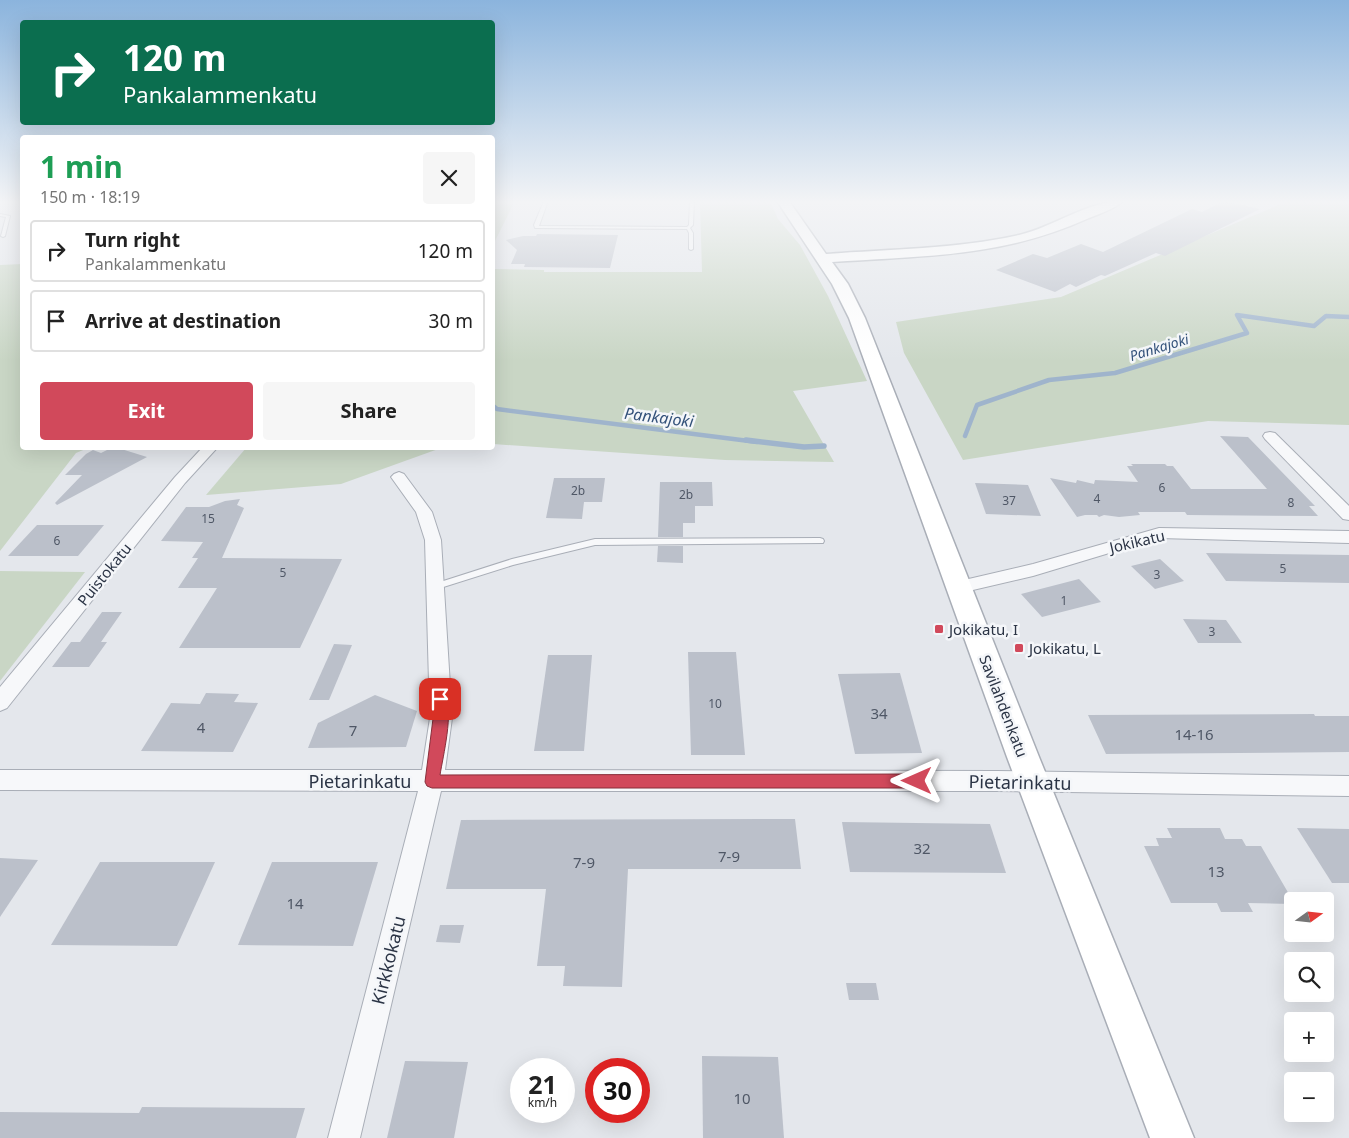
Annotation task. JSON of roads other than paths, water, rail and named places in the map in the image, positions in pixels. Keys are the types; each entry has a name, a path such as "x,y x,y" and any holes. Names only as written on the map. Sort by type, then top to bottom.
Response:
{"main road":[{"name":"Savilahdenkatu","path":"820,254 840,284 857,318 1033,782 1172,1138"},
{"path":"823,258 898,254"}],"street":[{"path":"1270,436 1349,515"},
{"name":"Puistokatu","path":"0,702 180,480 208,450"},
{"name":"Kirkkokatu","path":"344,1138 432,782 441,718 437,586 433,540 424,512 399,477"},
{"name":"Jokikatu","path":"960,587 1033,570 1159,533 1349,537"},
{"name":"Pietarinkatu","path":"0,780 1033,782 1349,786"}],"lane":[{"path":"437,586 512,562 595,542 820,541"}],"waterway":[{"name":"Pankajoki","path":"965,436 977,405 1049,380 1115,373 1247,333 1237,315 1314,326 1326,316 1349,317"},
{"name":"Pankajoki","path":"495,407 757,442"},
{"name":"Pankajoki","path":"746,440 804,447 824,446"}],"place":[{"name":"Jokikatu, I","path":"939,629"},
{"name":"Jokikatu, L","path":"1019,648"}]}
